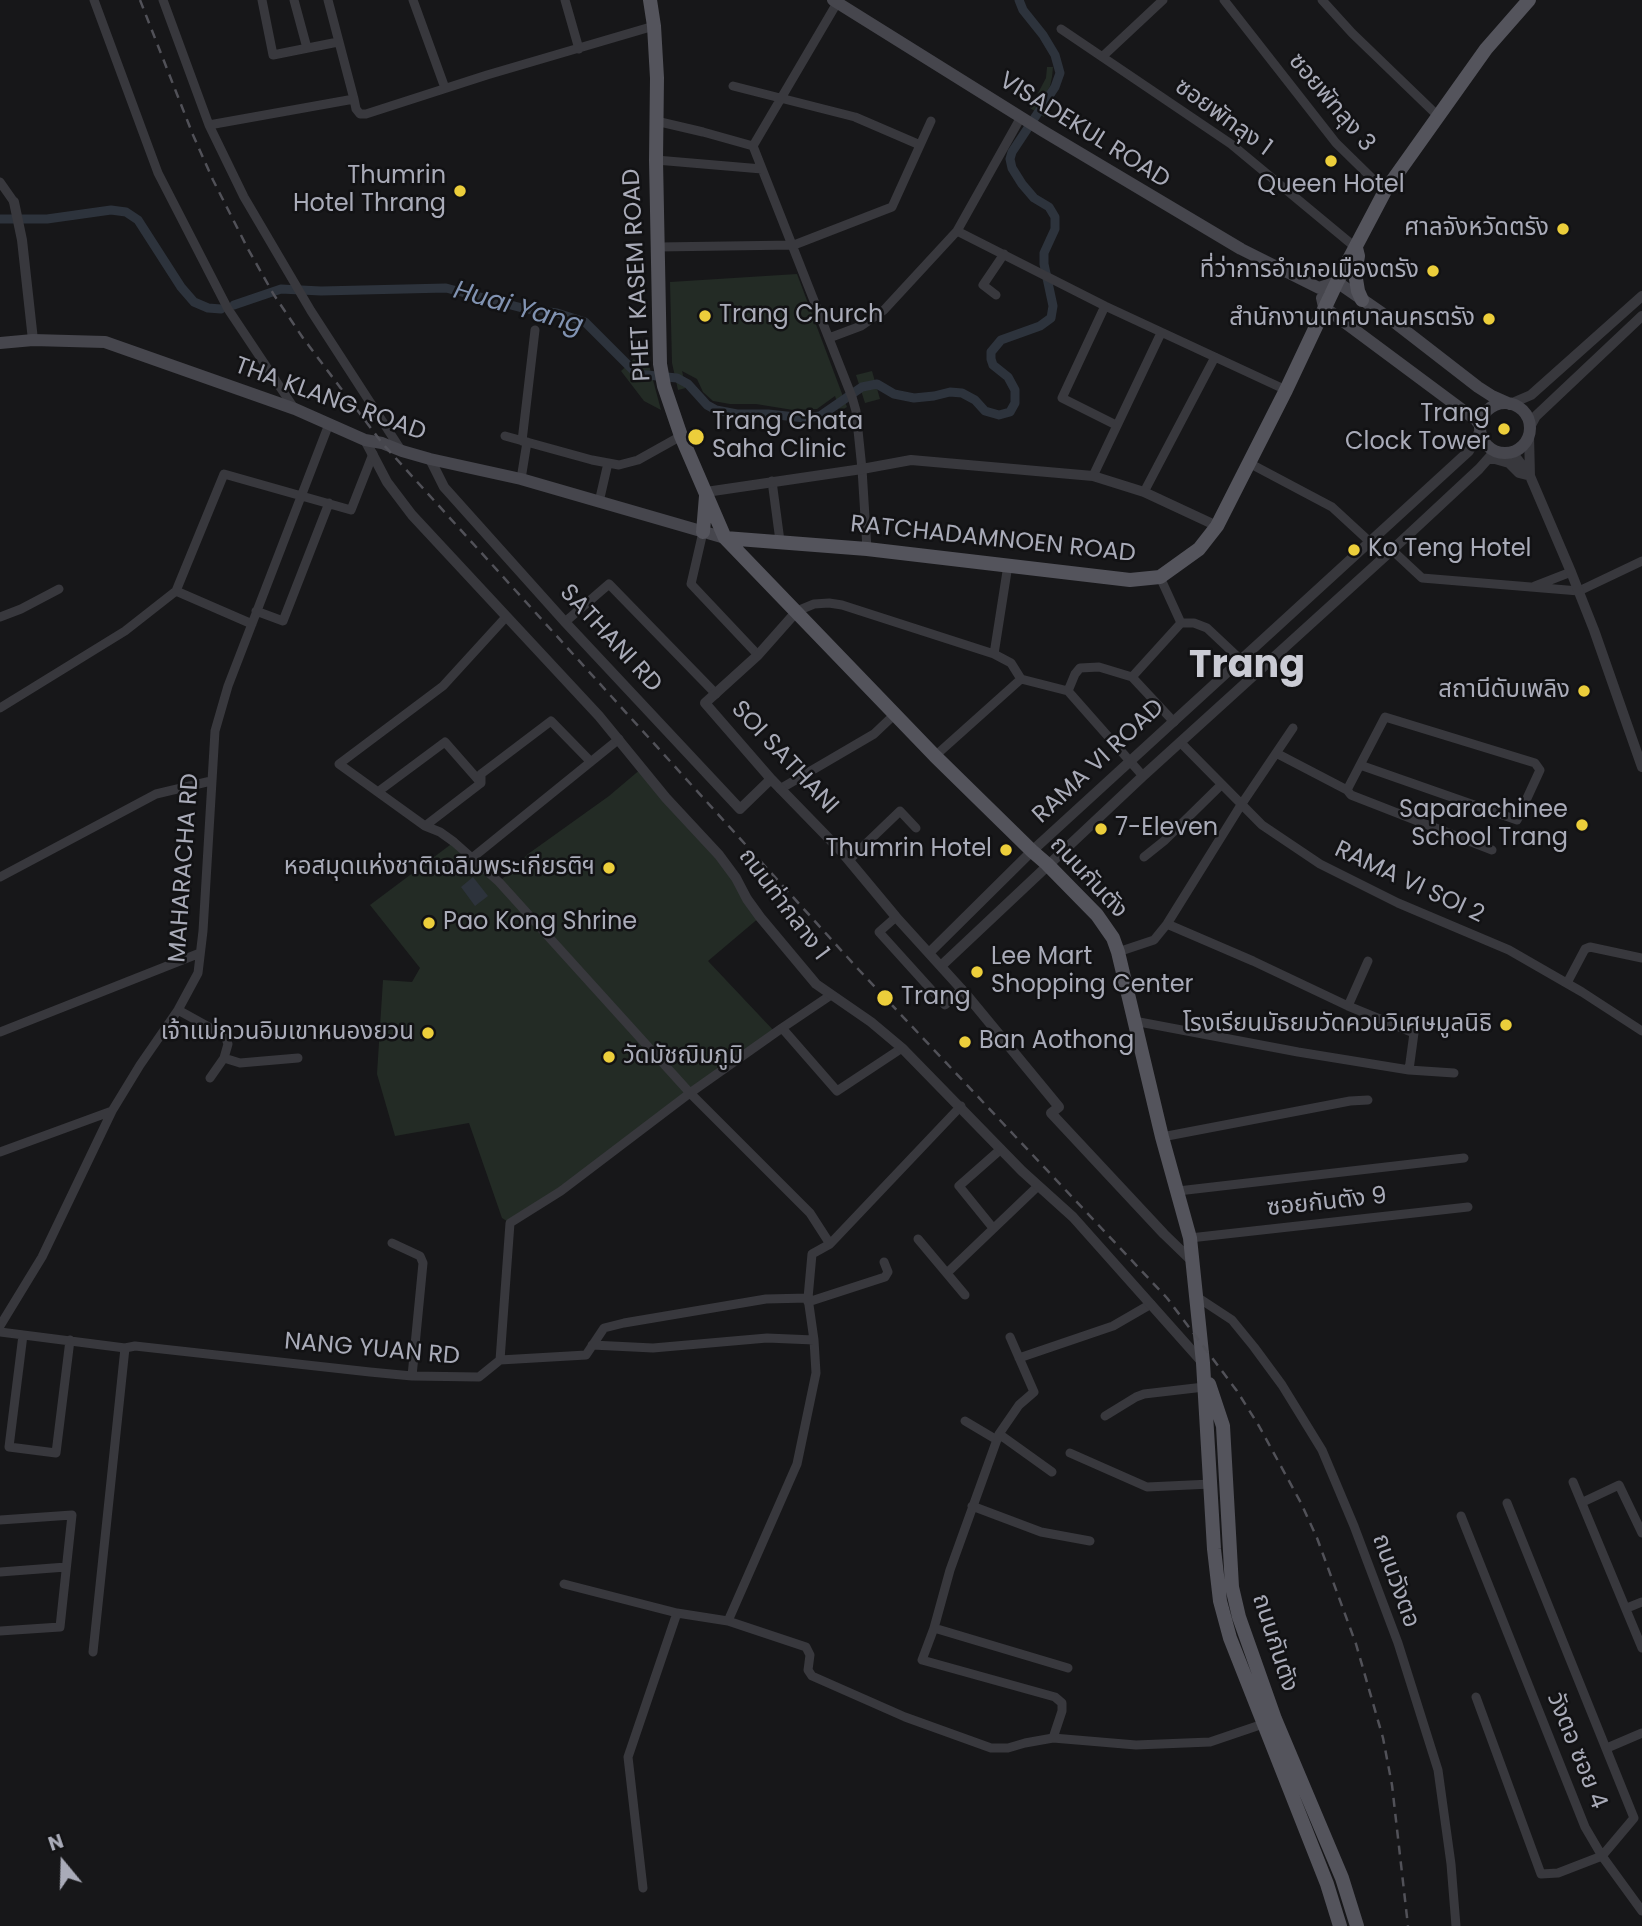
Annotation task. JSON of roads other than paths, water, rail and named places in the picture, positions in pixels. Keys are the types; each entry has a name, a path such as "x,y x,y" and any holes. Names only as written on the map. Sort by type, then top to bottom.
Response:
{"main road":[{"name":"PHET KASEM ROAD","path":"650,0 657,78 660,364 664,386 681,436 725,538"},
{"name":"RATCHADAMNOEN ROAD","path":"725,538 867,549 1130,580 1160,577 1199,549 1217,526 1286,390 1324,307 1385,191 1486,49 1529,0"},
{"name":"VISADEKUL ROAD","path":"835,1 1043,131 1241,249 1319,288"},
{"path":"1355,247 1358,256 1355,273 1362,300"},
{"path":"1337,282 1389,318 1478,387 1518,407 1528,419 1529,432 1525,443 1512,452 1492,455 1483,441 1476,419 1324,307 1319,288 1337,282"},
{"name":"THA KLANG ROAD","path":"0,343 33,340 105,342 295,409 365,440 430,459 521,480 725,538"},
{"path":"1480,427 1487,410 1494,406 1510,404"},
{"path":"703,532 706,492"},
{"name":"ถนนกันตัง","path":"725,538 894,715 1097,915 1113,938 1162,1137 1191,1237 1220,1601 1230,1638 1344,1883 1357,1926"},
{"path":"754,568 755,540"},
{"name":"ถนนกันตัง","path":"1203,1363 1223,1426 1232,1587 1239,1617 1270,1721 1340,1926"},
{"path":"1328,1888 1344,1883"}],"street":[{"path":"94,0 162,181 228,309 295,409"},
{"path":"163,0 209,125 244,197 311,311 402,451"},
{"path":"262,0 273,55 338,41"},
{"path":"294,0 307,48"},
{"path":"328,0 356,109 360,114 654,26"},
{"path":"413,0 445,88"},
{"path":"565,0 579,48"},
{"path":"1102,57 1163,0"},
{"name":"ซอยพัทลุง 3","path":"1224,0 1336,143 1385,191"},
{"path":"1322,0 1352,33 1437,115"},
{"path":"753,146 835,1"},
{"name":"ซอยพัทลุง 1","path":"1061,29 1231,144 1355,247"},
{"path":"733,86 855,117 920,145"},
{"path":"209,125 354,99"},
{"path":"829,338 861,326 884,310 957,231 1021,117"},
{"path":"656,121 753,146"},
{"path":"658,247 794,245 892,207 931,121"},
{"path":"753,146 794,245 856,411 867,549"},
{"path":"656,160 762,169"},
{"path":"0,182 14,202 22,240 33,340"},
{"path":"957,231 1105,306 1286,390"},
{"path":"996,295 983,285 1004,254"},
{"path":"1510,404 1531,396 1642,296"},
{"path":"1105,306 1062,398 1116,425"},
{"path":"1530,476 1529,432 1536,416 1642,316"},
{"path":"521,480 535,330"},
{"path":"1093,476 1161,333"},
{"path":"1144,492 1215,357"},
{"name":"MAHARACHA RD","path":"0,1326 42,1257 112,1111 178,1010 198,973 215,731 251,624 329,424"},
{"name":"RAMA VI ROAD","path":"929,953 1032,851 1469,451 1480,427"},
{"path":"505,436 619,465 638,460 681,436"},
{"name":"ถนนท่ากลาง 1","path":"365,440 387,482 412,515 599,716 666,798 719,855 765,923 816,984 871,1022 902,1048 1038,1186 1073,1217 1203,1363"},
{"path":"1512,452 1530,476 1572,572 1642,767"},
{"path":"0,708 125,631 176,590 224,474 351,510 373,454"},
{"path":"1492,455 1509,463 1519,473 1530,476"},
{"name":"RAMA VI ROAD","path":"941,965 1047,864 1392,550 1492,455"},
{"name":"SATHANI RD","path":"430,459 443,487 740,809 771,779"},
{"path":"706,492 911,460 1093,476 1144,492 1217,526"},
{"path":"599,502 608,463"},
{"path":"1249,463 1332,507 1370,542"},
{"path":"772,481 780,541"},
{"path":"256,611 282,621 329,503"},
{"path":"703,532 691,584 758,655"},
{"path":"1392,550 1422,578 1579,591 1642,561"},
{"path":"994,654 1008,565"},
{"path":"1534,586 1572,572"},
{"path":"1160,577 1181,623"},
{"path":"565,622 609,584 716,694"},
{"path":"0,617 22,609 59,589"},
{"path":"176,590 251,624"},
{"path":"797,611 814,604 842,605 994,654 1011,663 1021,679 1068,691 1143,776"},
{"name":"SOI SATHANI","path":"797,611 758,655 705,704 780,789 849,860 896,917 962,989 1059,1107 1051,1113 1194,1263"},
{"path":"506,617 443,686 339,764 425,826 440,832 499,882 690,1093 810,1213 830,1244"},
{"path":"1132,677 1181,623 1194,623 1207,628 1241,660"},
{"path":"1068,691 1074,674 1080,668 1099,667 1132,677 1180,742"},
{"path":"935,756 1021,679"},
{"path":"780,789 874,734 894,715"},
{"path":"1347,790 1360,765 1385,717 1535,764 1540,770 1517,820 1360,765"},
{"path":"481,783 481,774 551,721 590,761"},
{"path":"1118,952 1154,940 1167,924 1241,805 1293,728"},
{"path":"472,858 618,739"},
{"name":"RAMA VI SOI 2","path":"1180,742 1262,825 1320,864 1398,903 1509,950 1642,1030"},
{"path":"379,792 445,743 481,783"},
{"path":"1276,753 1347,790 1351,795 1492,850"},
{"path":"0,877 156,794 211,781"},
{"path":"425,826 481,783"},
{"path":"1144,857 1221,785"},
{"path":"849,860 900,811 916,828"},
{"path":"896,917 879,932 945,1005 962,989"},
{"path":"1167,924 1348,1006 1415,1033 1409,1070"},
{"path":"1567,983 1585,949 1590,947 1642,958"},
{"path":"0,1032 200,953"},
{"path":"1348,1006 1368,961"},
{"path":"831,995 690,1093 561,1191 510,1223 500,1360 586,1355 604,1328 624,1323 766,1299 808,1300 885,1277 888,1272 884,1262"},
{"path":"178,1010 225,1036 228,1044 224,1058 210,1078"},
{"path":"1134,1021 1298,1052 1409,1070 1454,1073"},
{"path":"782,1028 837,1091 902,1048"},
{"path":"224,1058 240,1063 298,1058"},
{"path":"1162,1137 1350,1101 1368,1100"},
{"path":"728,1620 797,1464 816,1374 808,1300 812,1254 830,1244 961,1106"},
{"path":"0,1152 112,1111"},
{"path":"992,1228 959,1186 1001,1149"},
{"path":"1178,1191 1464,1158"},
{"path":"947,1273 1038,1186"},
{"name":"ซอยกันตัง 9","path":"1191,1237 1468,1207"},
{"path":"918,1239 965,1295"},
{"path":"393,1243 419,1256 423,1263 412,1376"},
{"name":"ถนนวังตอ","path":"1197,1297 1232,1320 1282,1385 1322,1450 1354,1526 1398,1643 1437,1770 1451,1864 1456,1926"},
{"path":"1019,1358 1113,1326 1151,1304"},
{"name":"NANG YUAN RD","path":"0,1332 125,1348 135,1346 412,1376 479,1377 500,1360"},
{"path":"23,1335 9,1447 32,1450 56,1452 70,1340"},
{"path":"1010,1337 1034,1392 1019,1405 998,1437 946,1582 922,1660 1055,1697 1062,1703 1062,1711 1053,1738"},
{"path":"592,1345 653,1348 766,1338 814,1340"},
{"path":"93,1651 125,1348"},
{"path":"1105,1416 1144,1394 1204,1387"},
{"path":"964,1421 998,1437 1052,1472"},
{"path":"1070,1453 1147,1487 1211,1484"},
{"path":"1573,1482 1642,1648"},
{"path":"1583,1502 1619,1485 1642,1533"},
{"name":"วังตอ ซอย 4","path":"1507,1503 1634,1818 1602,1856"},
{"path":"972,1506 1041,1532 1090,1541"},
{"path":"0,1520 72,1515 60,1627 0,1631"},
{"name":"วังตอ ซอย 4","path":"1461,1516 1585,1827 1602,1856 1642,1911"},
{"path":"0,1572 66,1567"},
{"path":"564,1584 677,1613 728,1620 806,1647 810,1655 808,1670 812,1676 905,1717 991,1748 1008,1748 1053,1738 1136,1745 1210,1742 1270,1721"},
{"path":"1627,1608 1642,1602"},
{"path":"643,1888 628,1758 677,1613"},
{"path":"933,1628 1068,1668"},
{"path":"1476,1697 1541,1874 1558,1873 1602,1856"},
{"path":"1607,1748 1642,1733"}],"waterway":[{"name":"Huai Yang","path":"234,305 281,289 321,291 446,288 585,322 637,374 677,378 688,384 707,405 716,410 737,414 805,418 820,416 862,387 877,384 894,394 914,398 950,392 962,393 975,400 985,411 999,415 1010,412 1015,403 1015,390 1008,377 993,365 991,352 1001,340 1040,326 1051,318 1053,306 1044,253 1055,229 1055,217 1049,207 1034,198 1022,184 1010,159 1055,87 1060,73 1055,55 1023,10 1019,0"},
{"name":"Huai Yang","path":"0,219 47,219 111,210 126,212 138,220 181,287 194,302 208,308 221,309"}],"railway":[{"path":"140,0 193,135 248,249 303,338 382,443 859,970 1167,1298 1237,1391 1301,1503 1317,1538 1356,1644 1383,1738 1392,1785 1408,1926"}],"place":[{"name":"Queen Hotel","path":"1331,161"},
{"name":"Thumrin Hotel Thrang","path":"460,191"},
{"name":"ศาลจังหวัดตรัง","path":"1563,229"},
{"name":"ที่ว่าการอำเภอเมืองตรัง","path":"1433,271"},
{"name":"Trang Church","path":"705,316"},
{"name":"สำนักงานเทศบาลนครตรัง","path":"1489,319"},
{"name":"Trang Clock Tower","path":"1504,429"},
{"name":"Trang Chata Saha Clinic","path":"696,437"},
{"name":"Ko Teng Hotel","path":"1354,550"},
{"name":"สถานีดับเพลิง","path":"1584,691"},
{"name":"Saparachinee School Trang","path":"1582,825"},
{"name":"7-Eleven","path":"1101,829"},
{"name":"Thumrin Hotel","path":"1006,850"},
{"name":"หอสมุดแห่งชาติเฉลิมพระเกียรติฯ","path":"609,868"},
{"name":"Pao Kong Shrine","path":"429,923"},
{"name":"Lee Mart Shopping Center","path":"977,972"},
{"name":"Trang","path":"885,998"},
{"name":"โรงเรียนมัธยมวัดควนวิเศษมูลนิธิ","path":"1506,1025"},
{"name":"เจ้าเเม่กวนอิมเขาหนองยวน","path":"428,1033"},
{"name":"Ban Aothong","path":"965,1042"},
{"name":"วัดมัชฌิมภูมิ","path":"609,1057"}],"district":[{"name":"Trang","path":"1247,667"}]}
